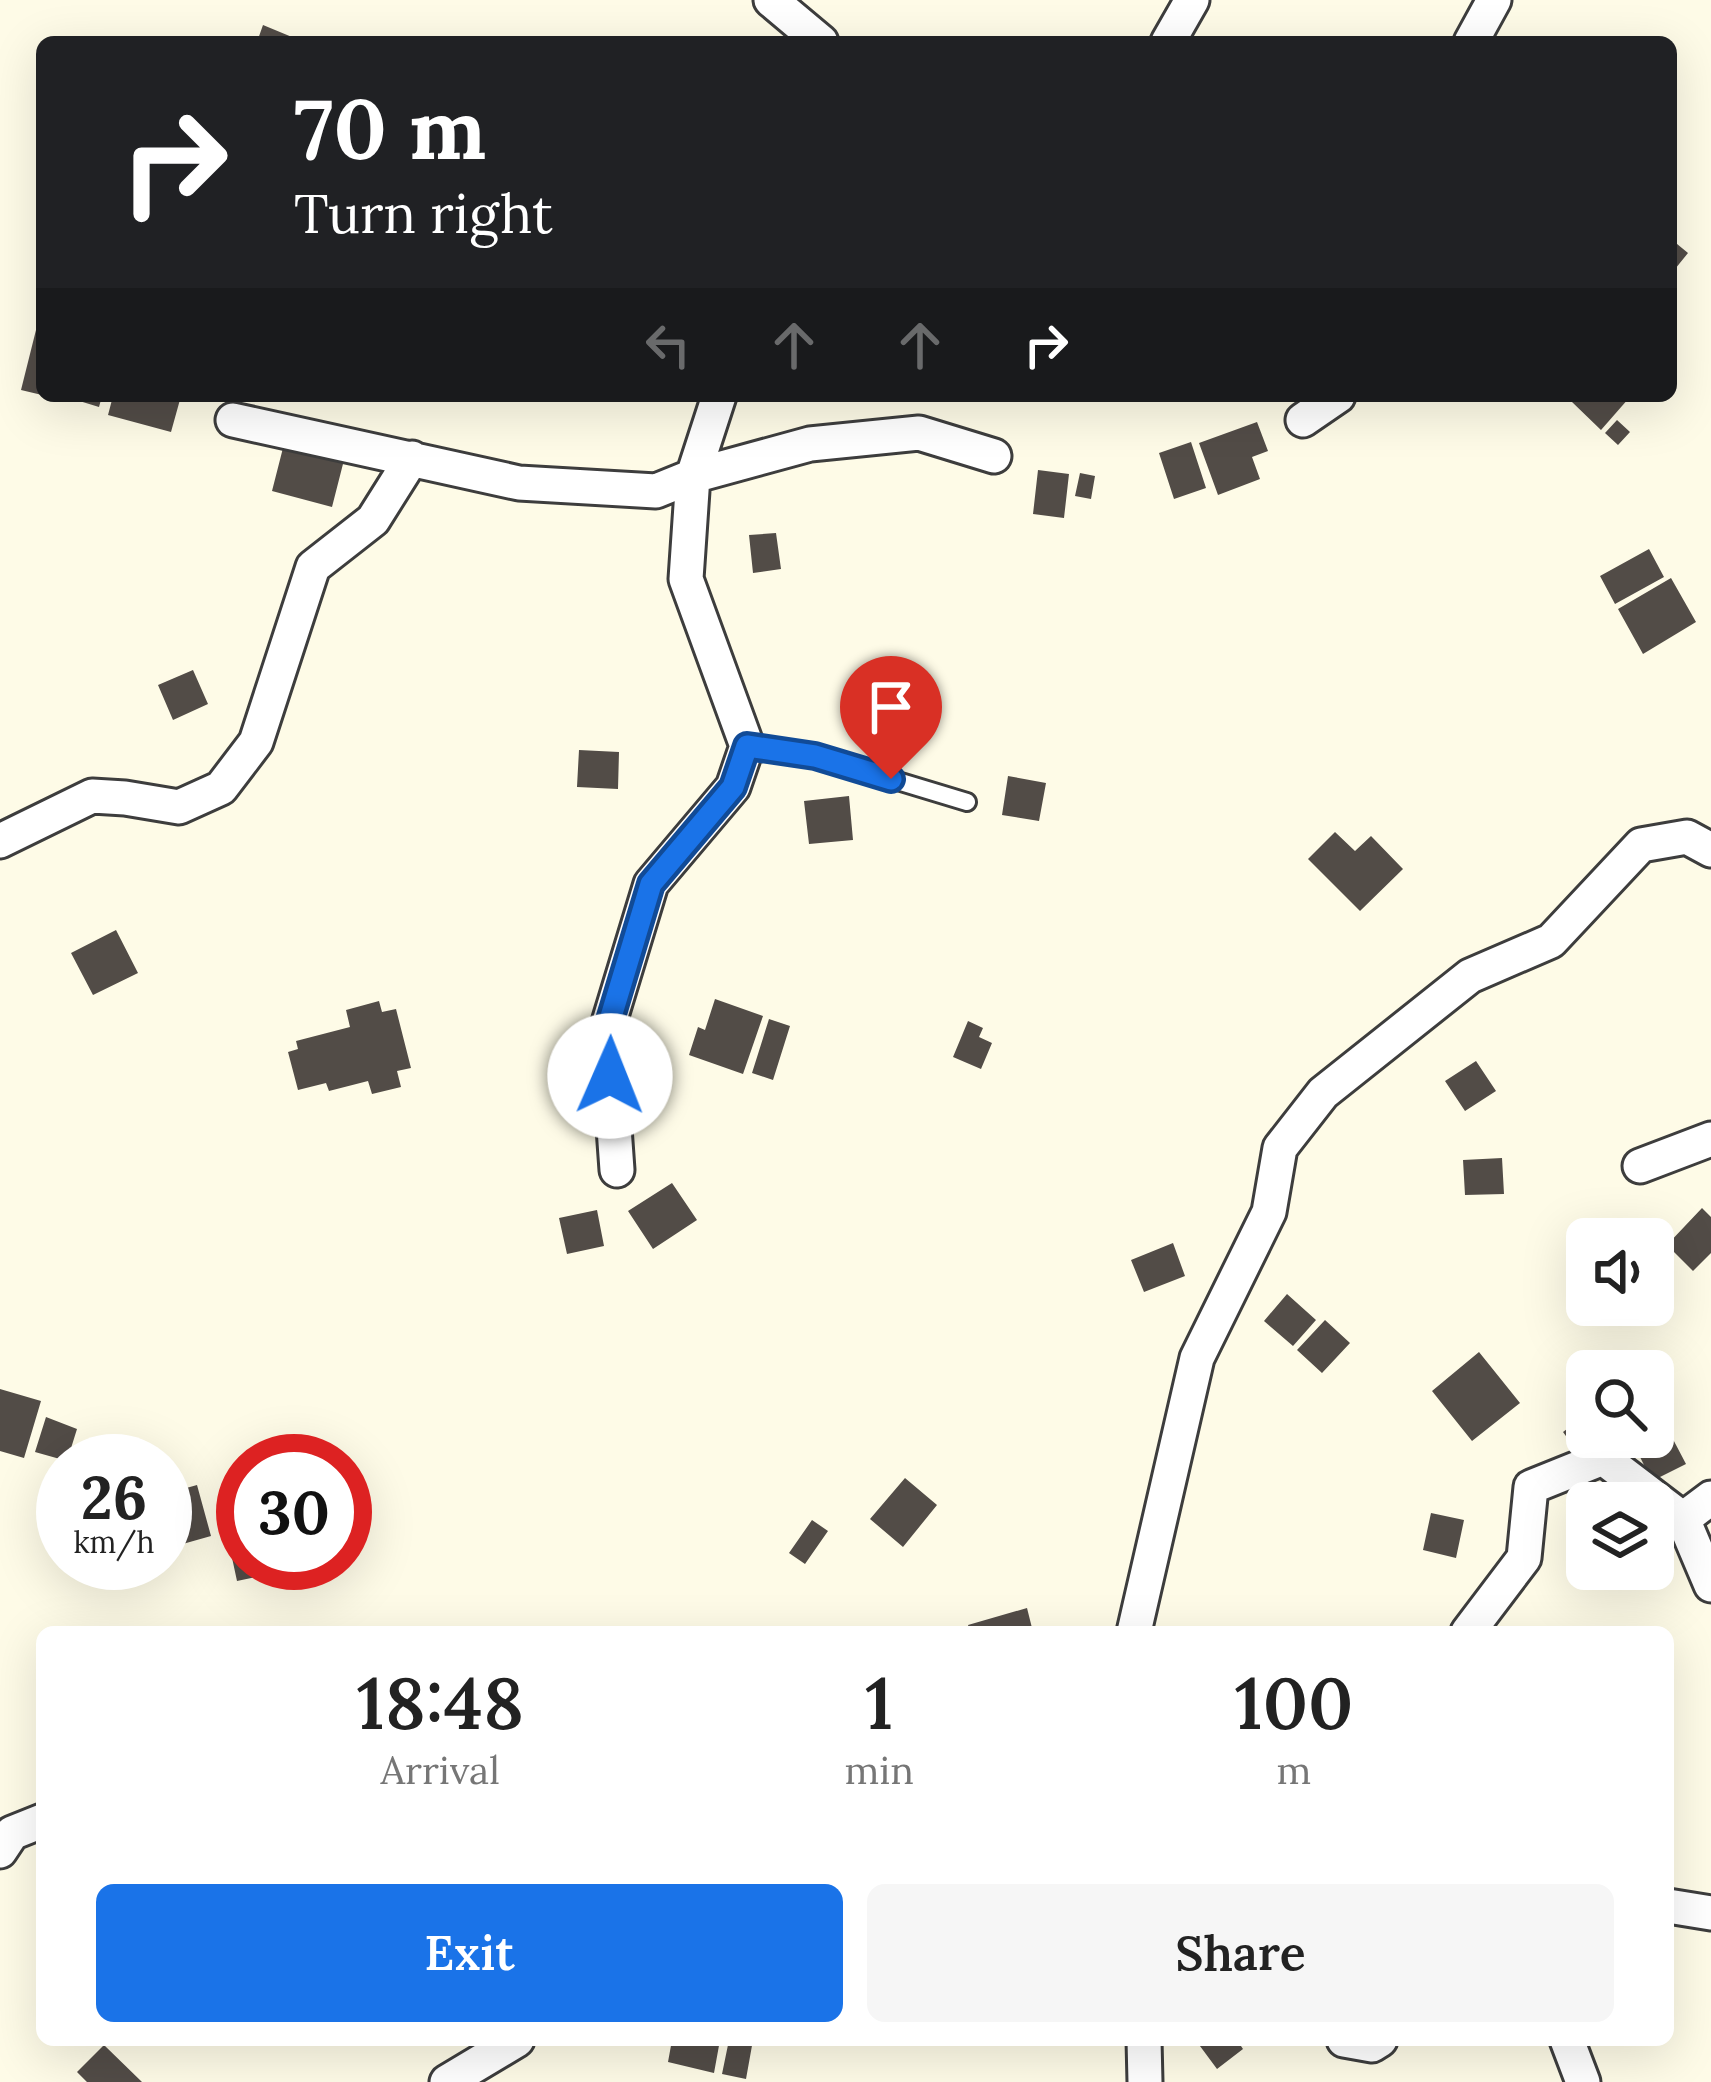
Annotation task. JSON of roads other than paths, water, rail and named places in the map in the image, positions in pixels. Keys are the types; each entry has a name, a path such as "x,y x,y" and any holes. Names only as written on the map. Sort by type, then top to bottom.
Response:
{"street":[{"path":"771,0 805,36"},
{"path":"1171,36 1192,0"},
{"path":"1474,36 1494,0"},
{"path":"617,1170 607,1030 651,884 733,787 747,746 686,579 694,476 717,402"},
{"path":"1303,420 1329,402"},
{"path":"232,420 519,483 656,490 810,444 920,433 994,456"},
{"path":"0,842 92,796 179,807 221,788 256,742 313,567 374,520 412,458"},
{"path":"1136,1626 1197,1358 1269,1212 1280,1148 1323,1093 1470,976 1551,941 1641,844 1687,837 1711,850"},
{"path":"1640,1166 1710,1141"},
{"path":"1473,1626 1524,1558 1531,1487 1604,1458 1683,1519 1711,1585"},
{"path":"1683,1519 1711,1498"},
{"path":"0,1851 12,1833 36,1823"},
{"path":"1674,1907 1711,1913"},
{"path":"447,2082 508,2046"},
{"path":"1144,2046 1145,2082"},
{"path":"1569,2046 1583,2082"}],"lane":[{"path":"747,746 815,756 967,802"}]}
